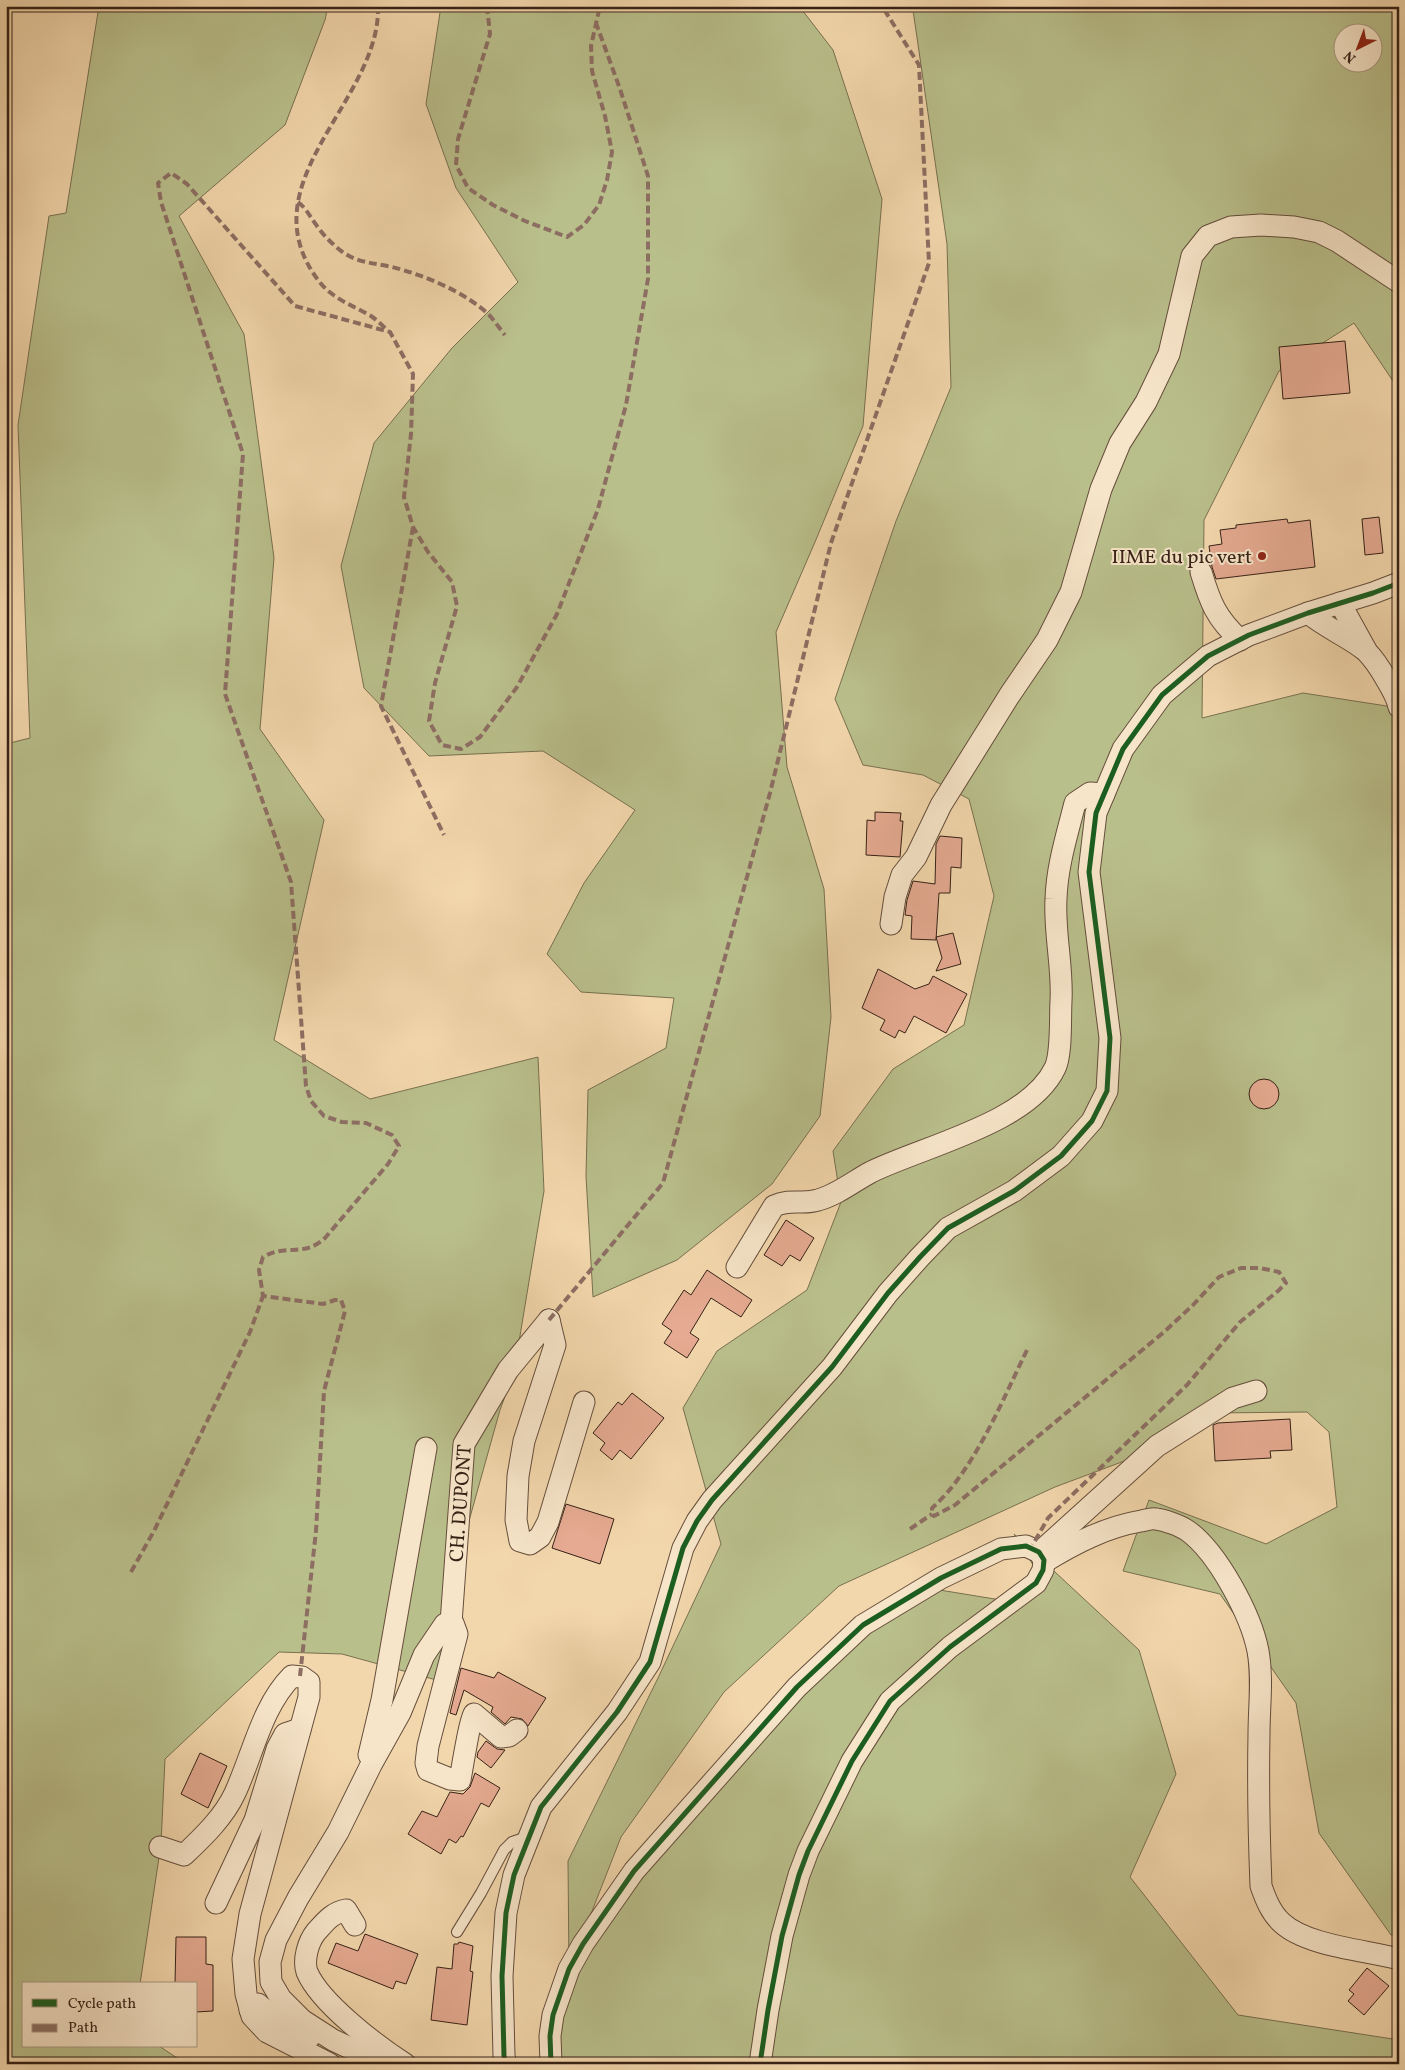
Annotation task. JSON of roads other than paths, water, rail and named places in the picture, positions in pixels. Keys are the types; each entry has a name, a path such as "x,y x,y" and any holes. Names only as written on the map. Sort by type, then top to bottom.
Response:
{"street":[{"path":"891,924 895,897 902,875 916,857 941,805 1009,696 1047,640 1071,592 1101,489 1120,443 1146,402 1169,354 1192,256 1208,236 1231,227 1261,225 1294,226 1318,232 1337,241 1399,282"},
{"path":"1201,572 1211,603 1230,630 1240,640"},
{"path":"506,2064 504,2056 502,1976 506,1912 514,1875 541,1807 616,1712 650,1662 665,1616 683,1548 697,1521 712,1500 832,1367 888,1293 948,1228 1014,1190 1060,1156 1092,1121 1107,1091 1110,1038 1089,872 1096,813 1123,749 1162,695 1208,656 1240,640 1399,582"},
{"path":"1340,603 1398,703"},
{"path":"1308,614 1367,652"},
{"path":"738,1267 774,1206 784,1201 816,1201 825,1198 871,1172 965,1134 1015,1110 1041,1089 1056,1067 1060,1038 1062,988 1056,899 1060,862 1075,803 1090,793 1104,794"},
{"name":"CH. DUPONT","path":"517,1730 509,1736 501,1737 474,1714 470,1719 469,1740 460,1780 444,1777 428,1770 426,1763 428,1746 457,1634 453,1623 451,1623 464,1444 508,1370 549,1320 555,1345 524,1441 518,1476 516,1520 520,1541 530,1544 540,1537 548,1522 584,1402"},
{"path":"1042,1557 1157,1446 1233,1398 1256,1391"},
{"path":"368,1770 426,1448"},
{"path":"1042,1557 1076,1542 1127,1524 1156,1519 1188,1530 1212,1553 1230,1582 1248,1620 1257,1650 1261,1681 1259,1735 1261,1886 1268,1906 1281,1923 1298,1934 1324,1942 1399,1959"},
{"path":"551,2064 550,2036 553,2014 569,1969 583,1944 634,1871 797,1687 863,1625 941,1578 1001,1549 1026,1546 1042,1557"},
{"path":"760,2064 782,1936 799,1875 808,1851 852,1761 890,1701 950,1647 1036,1583 1043,1570 1042,1557"},
{"path":"384,2064 333,2040 302,2020 281,1999 271,1982 270,1962 276,1940 298,1898 338,1832 368,1770 400,1713 424,1655 445,1624 451,1623"},
{"path":"160,1847 184,1855 209,1830 235,1794 264,1721 282,1686 292,1676 302,1677 309,1682 309,1697 274,1832 250,1914 243,1959 246,1994 252,2016 267,2032 330,2064"},
{"path":"216,1903 255,1820 277,1749 285,1734 300,1729"},
{"path":"355,1925 346,1910 337,1912 326,1921 314,1935 308,1948 305,1960 307,1972 318,1989 336,2010 384,2051 405,2064"},
{"path":"250,2010 258,2004 300,2034 333,2040"}],"lane":[{"path":"457,1932 504,1850 512,1842 529,1838"}],"place":[{"name":"IIME du pic vert","path":"1262,556"}]}
